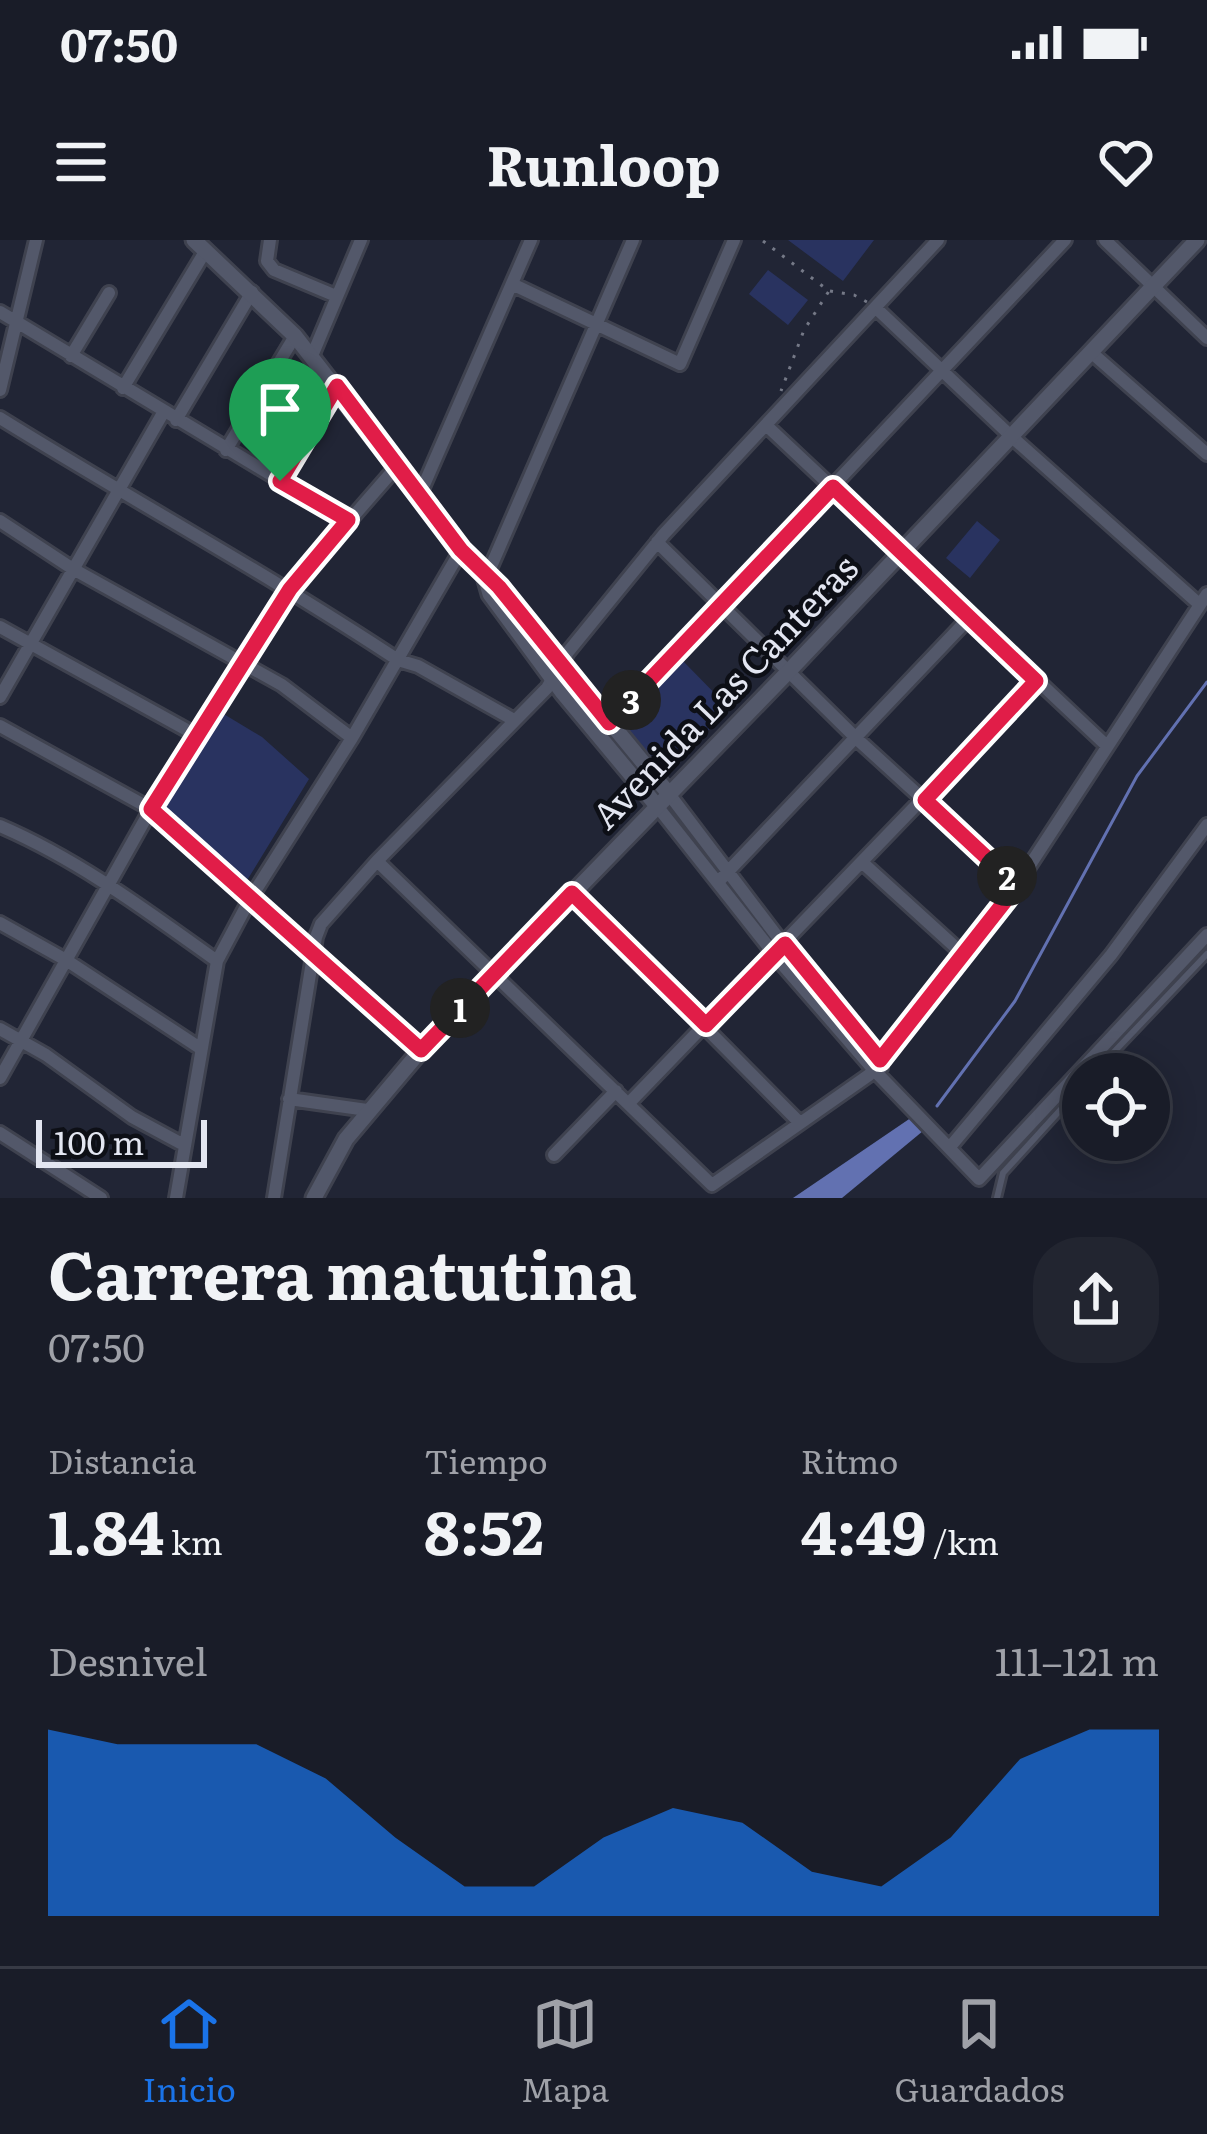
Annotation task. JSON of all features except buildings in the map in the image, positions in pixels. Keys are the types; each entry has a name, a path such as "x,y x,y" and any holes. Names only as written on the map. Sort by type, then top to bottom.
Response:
{"street":[{"path":"0,390 35,240"},
{"path":"270,240 267,261 274,269 336,296"},
{"path":"312,356 361,240"},
{"path":"420,494 531,240"},
{"path":"486,578 634,240"},
{"path":"512,284 680,364 734,240"},
{"path":"274,1198 321,924 547,688 657,542 938,240"},
{"path":"604,729 1065,240"},
{"path":"1105,240 1207,338"},
{"name":"Avenida Las Canteras","path":"314,1198 346,1139 421,1050 1197,240"},
{"path":"123,388 200,245 296,336 486,578 490,594 878,1068 979,1179 1207,935"},
{"path":"0,697 118,491 252,292"},
{"path":"71,356 110,293"},
{"path":"377,861 712,1185 878,1068 1017,886 1203,599 1012,436 876,308"},
{"path":"0,312 348,520"},
{"path":"226,450 296,336"},
{"path":"1092,353 1207,454"},
{"path":"280,481 337,386"},
{"path":"0,418 290,589 398,660 418,666 514,720"},
{"path":"766,426 1107,746"},
{"path":"0,1078 151,809 290,589 398,465"},
{"path":"0,521 73,569 282,685 352,738"},
{"path":"657,542 856,739 1017,886"},
{"path":"176,1198 217,962 250,899 352,738 461,550"},
{"path":"723,876 970,616"},
{"path":"0,627 196,736"},
{"path":"629,1103 1036,681"},
{"path":"0,727 151,809 421,1050"},
{"path":"950,1147 1111,955 1207,825"},
{"path":"0,826 38,842 108,885 217,962"},
{"path":"863,864 964,956"},
{"path":"572,893 800,1123"},
{"path":"0,923 66,960 200,1048"},
{"path":"0,1030 46,1055 132,1117 184,1145"},
{"path":"554,1155 616,1091"},
{"path":"289,1099 367,1110"},
{"path":"0,1133 101,1198"}],"lane":[{"path":"1114,1053 1207,954"},
{"path":"997,1198 1004,1172 1062,1108"}],"path":[{"path":"764,241 829,291 854,295 876,308"},
{"path":"781,393 804,330 829,291"}],"shaded area":[{"path":"788,240 874,240 843,281"},
{"path":"768,270 808,300 788,325 749,294"},
{"path":"977,521 1000,540 970,578 946,558"},
{"path":"682,660 730,709 665,773 620,721"},
{"path":"222,713 262,737 309,779 246,882 161,810"},
{"path":"918,1113 929,1126 842,1198 793,1198"}],"waterway":[{"path":"937,1106 1015,1001 1137,776 1207,682"}],"route":[{"path":"337,386 461,550 499,587 609,723 833,487 1036,681 925,800 1017,886 880,1060 785,944 706,1025 572,893 421,1050 151,809 290,589 348,520 280,481 337,386"}]}
